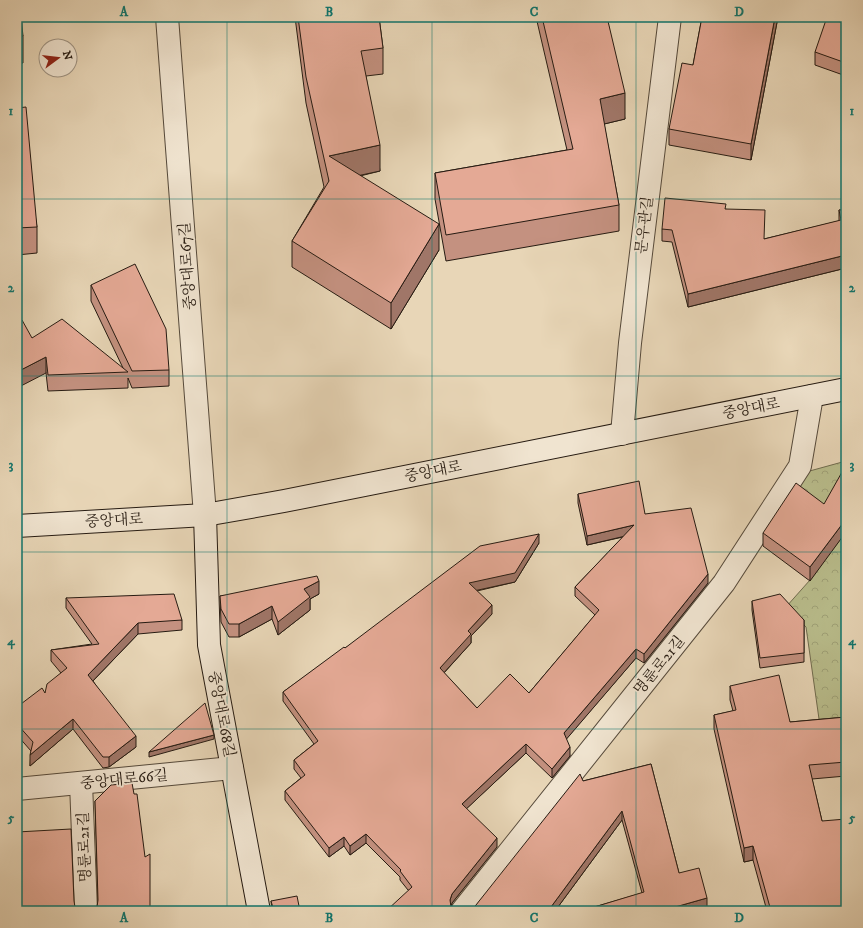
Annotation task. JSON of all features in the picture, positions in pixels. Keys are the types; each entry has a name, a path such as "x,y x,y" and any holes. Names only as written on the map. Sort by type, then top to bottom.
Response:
{"street":[{"name":"중앙대로67길","path":"167,17 204,515"},
{"name":"문우관길","path":"622,434 630,343 670,17"},
{"name":"중앙대로","path":"17,526 204,515 846,389"},
{"name":"명륜로21길","path":"462,911 724,583 800,466 812,396"},
{"name":"중앙대로68길","path":"204,515 209,645 259,911"},
{"name":"중앙대로66길","path":"17,789 232,768"},
{"name":"명륜로21길","path":"81,783 86,911"}],"green space":[{"path":"846,461 846,723 820,726 806,627 786,607 810,580 845,533 793,493 806,472"}],"building":[{"path":"17,17 21,17 23,36 17,37"},
{"path":"298,17 379,17 383,48 361,51 380,145 329,156 439,224 391,303 292,241 329,181 306,77"},
{"path":"542,17 607,17 625,93 600,99 619,205 446,235 435,173 573,149"},
{"path":"702,17 775,17 751,144 669,129 682,63 693,65"},
{"path":"827,17 846,24 846,63 815,52"},
{"path":"26,107 37,227 17,228 17,108"},
{"path":"665,198 726,204 725,209 765,210 764,239 841,220 839,210 846,210 846,255 688,294 672,230 662,229"},
{"path":"135,264 166,329 169,370 132,371 91,285"},
{"path":"62,319 128,372 48,375 46,357 17,372 17,323 22,320 32,338"},
{"path":"846,465 846,519 810,567 763,533 796,483 824,504"},
{"path":"639,481 645,514 691,508 708,574 644,654 636,649 564,733 570,747 552,769 526,744 462,804 497,838 452,894 450,900 451,907 454,911 386,911 412,887 400,871 401,870 366,834 350,846 344,837 329,848 285,791 305,775 294,760 318,741 283,692 344,647 345,648 480,546 539,534 515,573 469,583 492,605 468,631 471,634 440,668 477,708 510,674 529,693 599,610 575,587 634,525 587,536 578,494"},
{"path":"317,576 319,581 304,589 310,597 278,622 272,606 239,624 229,624 221,609 220,596"},
{"path":"174,594 182,620 138,623 88,675 136,736 109,757 103,757 73,719 30,755 33,742 17,724 17,707 42,688 45,693 47,684 67,668 51,650 99,644 66,598"},
{"path":"780,594 804,620 804,653 760,658 752,601"},
{"path":"779,675 790,722 846,717 846,762 809,765 822,821 846,819 846,911 771,911 753,846 744,848 714,715 736,710 730,686"},
{"path":"205,703 214,735 149,752"},
{"path":"651,764 679,873 699,868 707,898 661,911 581,911 644,892 622,811 548,911 470,911 580,774 583,781"},
{"path":"132,783 134,794 137,794 145,857 150,854 150,911 92,911 97,907 98,900 95,801 111,785"},
{"path":"71,829 74,901 75,907 80,911 17,911 17,832"},
{"path":"297,896 300,911 274,911 271,901"}]}
